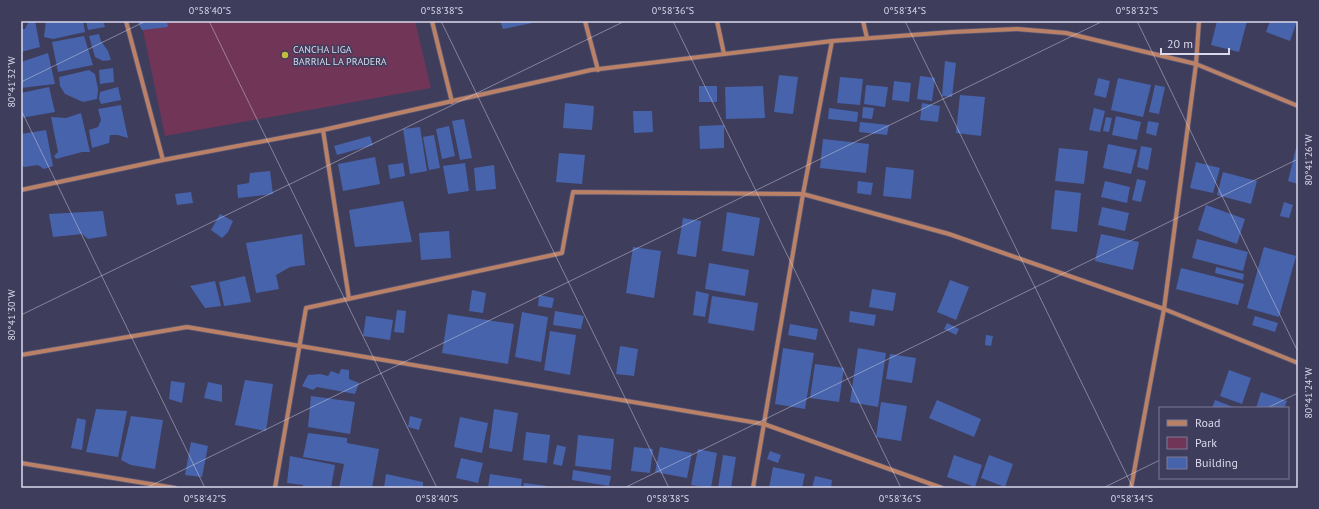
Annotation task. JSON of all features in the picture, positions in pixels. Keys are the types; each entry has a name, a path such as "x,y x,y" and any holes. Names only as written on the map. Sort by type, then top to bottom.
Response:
{"street":[{"path":"126,21 163,160"},
{"path":"432,21 452,102"},
{"path":"585,21 598,70"},
{"path":"717,21 724,54"},
{"path":"863,21 867,38"},
{"path":"1131,488 1164,309 1196,64 1198,21"},
{"path":"21,190 163,160 323,130 598,70 867,38 1017,29 1066,33 1196,64 1298,106"},
{"path":"754,488 803,194 832,41"},
{"path":"323,130 349,299"},
{"path":"275,488 306,308 562,253 573,192 803,194 949,234 1164,309 1298,363"},
{"path":"21,355 187,327 764,424 942,488"},
{"path":"21,463 174,488"}],"green space":[{"name":"CANCHA LIGA BARRIAL LA PRADERA","path":"141,21 415,21 431,88 165,136"}],"building":[{"path":"29,21 35,21 40,47 21,52 21,29 25,29"},
{"path":"46,21 83,21 85,32 53,39 44,37"},
{"path":"86,21 103,21 105,27 88,30"},
{"path":"137,21 167,21 168,27 142,30"},
{"path":"500,21 537,21 537,22 503,29"},
{"path":"1217,21 1247,21 1239,52 1211,45"},
{"path":"1270,21 1297,21 1290,41 1266,32"},
{"path":"99,34 111,60 103,61 95,57 89,36"},
{"path":"84,36 93,65 58,72 52,42"},
{"path":"48,53 55,84 21,88 21,62"},
{"path":"945,61 956,63 952,97 942,96"},
{"path":"113,68 114,82 100,84 99,70"},
{"path":"89,70 95,74 98,89 97,99 83,102 65,94 60,86 59,77"},
{"path":"779,75 798,77 793,114 774,112"},
{"path":"920,76 935,78 932,101 917,99"},
{"path":"840,77 863,79 860,105 837,103"},
{"path":"1098,78 1110,81 1106,98 1094,95"},
{"path":"1118,78 1151,85 1143,117 1111,110"},
{"path":"894,81 911,83 909,102 892,100"},
{"path":"866,85 888,87 885,107 864,104"},
{"path":"1155,85 1165,87 1159,114 1149,112"},
{"path":"699,86 717,86 717,102 699,102"},
{"path":"763,86 765,118 726,119 725,87"},
{"path":"49,87 55,112 21,118 21,93"},
{"path":"118,87 121,100 101,104 99,99 100,92"},
{"path":"960,95 985,97 981,136 956,133"},
{"path":"565,103 594,106 592,130 563,128"},
{"path":"922,103 940,106 938,122 920,120"},
{"path":"121,105 128,138 118,135 110,135 109,143 92,148 89,130 98,127 101,120 98,109"},
{"path":"863,107 874,108 872,119 862,118"},
{"path":"829,108 858,112 857,122 828,119"},
{"path":"1094,108 1105,111 1100,132 1089,130"},
{"path":"633,111 652,111 653,132 634,133"},
{"path":"81,113 90,152 82,152 56,159 54,156 58,152 51,117 66,118"},
{"path":"1116,116 1141,122 1137,140 1112,135"},
{"path":"1106,117 1112,118 1109,132 1103,131"},
{"path":"464,119 472,158 460,160 452,121"},
{"path":"1148,121 1159,123 1156,136 1146,133"},
{"path":"860,122 889,125 887,135 859,132"},
{"path":"724,125 724,148 700,149 699,126"},
{"path":"449,126 455,156 442,159 436,129"},
{"path":"420,127 427,171 410,174 403,129"},
{"path":"46,130 53,166 44,169 38,165 24,167 21,165 21,134"},
{"path":"434,135 440,168 429,170 423,137"},
{"path":"370,136 373,145 337,155 334,146"},
{"path":"823,139 869,144 866,173 820,168"},
{"path":"1298,140 1298,184 1288,181"},
{"path":"1108,144 1137,150 1131,174 1103,168"},
{"path":"1141,146 1152,148 1148,170 1137,167"},
{"path":"1059,148 1088,151 1084,184 1055,181"},
{"path":"559,153 585,155 582,184 556,182"},
{"path":"375,157 380,184 343,191 338,164"},
{"path":"1196,162 1220,168 1213,193 1190,188"},
{"path":"403,163 405,176 390,179 388,165"},
{"path":"465,163 469,191 448,194 443,166"},
{"path":"494,165 496,189 476,191 474,168"},
{"path":"886,167 914,170 911,199 883,196"},
{"path":"270,171 273,194 238,198 237,185 249,183 250,173"},
{"path":"1223,172 1257,181 1251,204 1217,195"},
{"path":"1137,179 1146,181 1141,202 1132,200"},
{"path":"858,181 873,183 871,195 857,193"},
{"path":"1105,181 1130,187 1127,203 1101,197"},
{"path":"1055,190 1081,193 1077,232 1051,229"},
{"path":"191,192 193,203 177,205 175,194"},
{"path":"403,201 412,242 355,247 349,210"},
{"path":"1284,202 1293,205 1289,218 1280,216"},
{"path":"1206,205 1245,219 1237,244 1198,230"},
{"path":"1102,207 1129,213 1125,231 1098,225"},
{"path":"103,211 107,236 88,239 82,234 53,237 49,214"},
{"path":"727,212 760,218 754,256 722,251"},
{"path":"220,214 233,221 228,232 222,238 211,230"},
{"path":"683,218 701,221 696,257 677,254"},
{"path":"449,231 451,258 421,260 419,233"},
{"path":"302,234 305,265 290,267 276,275 279,289 256,293 246,243"},
{"path":"1101,234 1139,242 1133,270 1095,261"},
{"path":"1197,239 1248,252 1243,271 1192,258"},
{"path":"633,247 661,251 654,298 626,293"},
{"path":"1264,247 1296,256 1279,317 1247,308"},
{"path":"709,263 749,270 745,296 705,289"},
{"path":"1216,267 1244,274 1243,280 1215,273"},
{"path":"1181,268 1244,284 1238,305 1176,289"},
{"path":"245,276 251,302 224,306 219,282"},
{"path":"950,280 969,287 956,320 937,312"},
{"path":"215,281 221,306 205,308 190,286"},
{"path":"872,289 896,293 893,311 869,307"},
{"path":"472,290 486,293 483,313 469,311"},
{"path":"696,291 709,294 705,317 693,315"},
{"path":"539,295 554,298 552,308 538,306"},
{"path":"712,296 758,303 754,331 708,323"},
{"path":"397,310 406,311 404,333 394,332"},
{"path":"555,311 584,316 581,329 553,325"},
{"path":"850,311 876,315 874,326 849,322"},
{"path":"522,312 548,317 541,362 515,357"},
{"path":"448,314 514,324 508,364 442,353"},
{"path":"366,316 393,320 390,340 363,336"},
{"path":"1255,316 1278,323 1275,332 1252,325"},
{"path":"947,323 959,329 956,335 944,329"},
{"path":"790,324 818,329 816,340 788,335"},
{"path":"550,331 576,335 570,375 544,370"},
{"path":"986,335 993,336 991,346 985,345"},
{"path":"620,346 638,349 634,376 616,374"},
{"path":"783,348 814,353 805,409 775,404"},
{"path":"858,348 886,353 878,407 850,402"},
{"path":"890,354 916,358 912,383 886,379"},
{"path":"815,364 844,368 839,402 810,398"},
{"path":"341,369 349,370 349,379 359,383 355,394 317,387 313,390 302,386 308,375 320,374 328,376 331,371 339,374"},
{"path":"1229,370 1251,378 1242,404 1220,396"},
{"path":"245,380 273,384 266,431 235,425"},
{"path":"171,381 185,383 182,403 169,399"},
{"path":"208,382 222,385 222,402 204,398"},
{"path":"1261,392 1287,401 1284,407 1256,407"},
{"path":"311,396 355,402 350,434 308,427"},
{"path":"937,400 981,419 974,437 929,418"},
{"path":"1215,400 1233,407 1212,407"},
{"path":"881,402 907,406 901,441 876,437"},
{"path":"96,409 127,411 118,457 86,452"},
{"path":"494,409 518,413 512,452 489,448"},
{"path":"131,416 163,420 155,469 131,465 121,460"},
{"path":"410,416 422,419 419,430 408,427"},
{"path":"460,417 488,423 482,453 454,447"},
{"path":"77,418 86,420 82,450 71,448"},
{"path":"526,432 550,435 547,463 523,460"},
{"path":"308,433 347,438 347,443 379,449 372,488 339,488 344,464 303,457"},
{"path":"578,435 614,439 611,470 575,466"},
{"path":"191,442 208,446 202,477 185,475"},
{"path":"557,445 566,447 562,466 553,464"},
{"path":"634,447 653,449 650,473 631,471"},
{"path":"660,447 692,453 687,478 655,472"},
{"path":"698,449 717,453 711,488 691,485"},
{"path":"770,451 781,455 778,463 767,459"},
{"path":"723,455 736,457 731,488 718,488"},
{"path":"954,455 982,465 975,487 947,477"},
{"path":"989,455 1013,464 1005,487 981,478"},
{"path":"290,456 335,465 331,488 303,488 303,485 287,483"},
{"path":"461,458 483,463 478,483 456,478"},
{"path":"773,467 805,474 802,488 769,488"},
{"path":"573,470 611,476 609,486 572,480"},
{"path":"386,474 423,482 423,488 384,488"},
{"path":"490,474 522,479 521,488 488,488"},
{"path":"815,476 832,480 831,488 812,488"},
{"path":"524,483 547,486 546,488 523,488"}],"place":[{"name":"CANCHA LIGA BARRIAL LA PRADERA","path":"285,55"}]}
